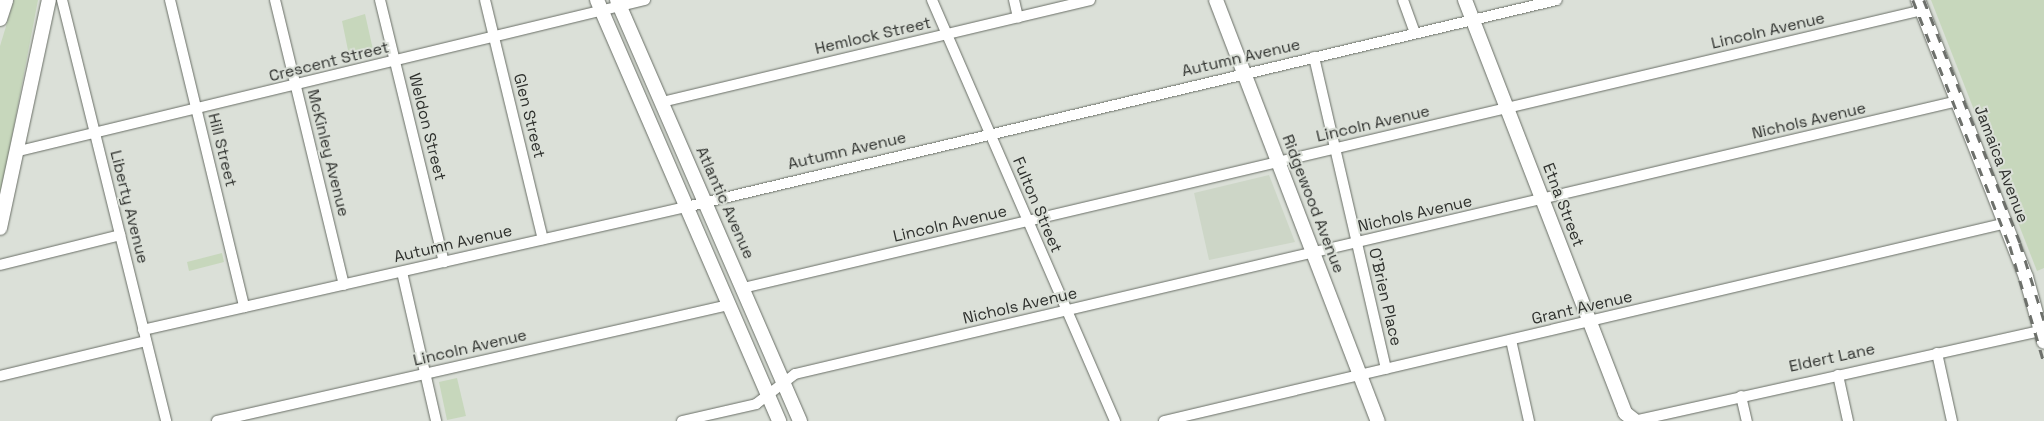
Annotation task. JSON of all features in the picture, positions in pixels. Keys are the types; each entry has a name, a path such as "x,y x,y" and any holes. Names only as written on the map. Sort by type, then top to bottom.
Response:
{"main road":[{"path":"0,19 6,0"},
{"path":"0,228 19,151 49,0"},
{"name":"Ridgewood Avenue","path":"1216,0 1378,421"},
{"name":"Etna Street","path":"1465,0 1625,413 1633,421"},
{"name":"Atlantic Avenue","path":"618,4 743,288 782,384 800,421"},
{"name":"Jamaica Avenue","path":"1921,5 2006,223 2042,337"},
{"path":"599,6 779,421"}],"street":[{"name":"Liberty Avenue","path":"62,0 166,421"},
{"name":"Hill Street","path":"170,0 244,307"},
{"name":"McKinley Avenue","path":"275,0 344,285"},
{"name":"Weldon Street","path":"380,0 444,262"},
{"name":"Glen Street","path":"485,0 544,239"},
{"name":"Crescent Street","path":"19,151 494,38 599,6 645,0"},
{"name":"Fulton Street","path":"932,0 1115,421"},
{"path":"1014,0 1018,18"},
{"name":"Hemlock Street","path":"662,102 1090,0"},
{"path":"1403,0 1415,33"},
{"name":"Autumn Avenue","path":"143,330 686,207 990,133 1557,0"},
{"name":"Lincoln Avenue","path":"743,288 1507,108 1921,5"},
{"name":"O'Brien Place","path":"1314,57 1386,369"},
{"name":"Nichols Avenue","path":"682,421 756,404 795,374 1958,101"},
{"name":"Grant Avenue","path":"1164,421 2006,223"},
{"path":"0,265 120,235"},
{"path":"402,272 436,421"},
{"name":"Lincoln Avenue","path":"217,421 729,305"},
{"name":"Eldert Lane","path":"1633,421 1937,354 2042,337"},
{"path":"1510,340 1529,421"},
{"path":"0,376 146,341"},
{"path":"1937,354 1952,421"},
{"path":"1838,375 1848,421"},
{"path":"1741,396 1747,421"}],"shaded area":[{"path":"1269,175 1295,242 1209,260 1194,193"}],"green space":[{"path":"14,0 38,0 0,199 0,46"},
{"path":"1931,0 2044,0 2044,268 2037,271"},
{"path":"365,14 374,54 350,60 342,21"},
{"path":"222,253 224,262 189,271 187,262"},
{"path":"457,378 466,416 447,420 439,382"}],"railway":[{"path":"1913,0 2010,246 2044,362"},
{"path":"1924,0 2020,243 2044,320"}]}
